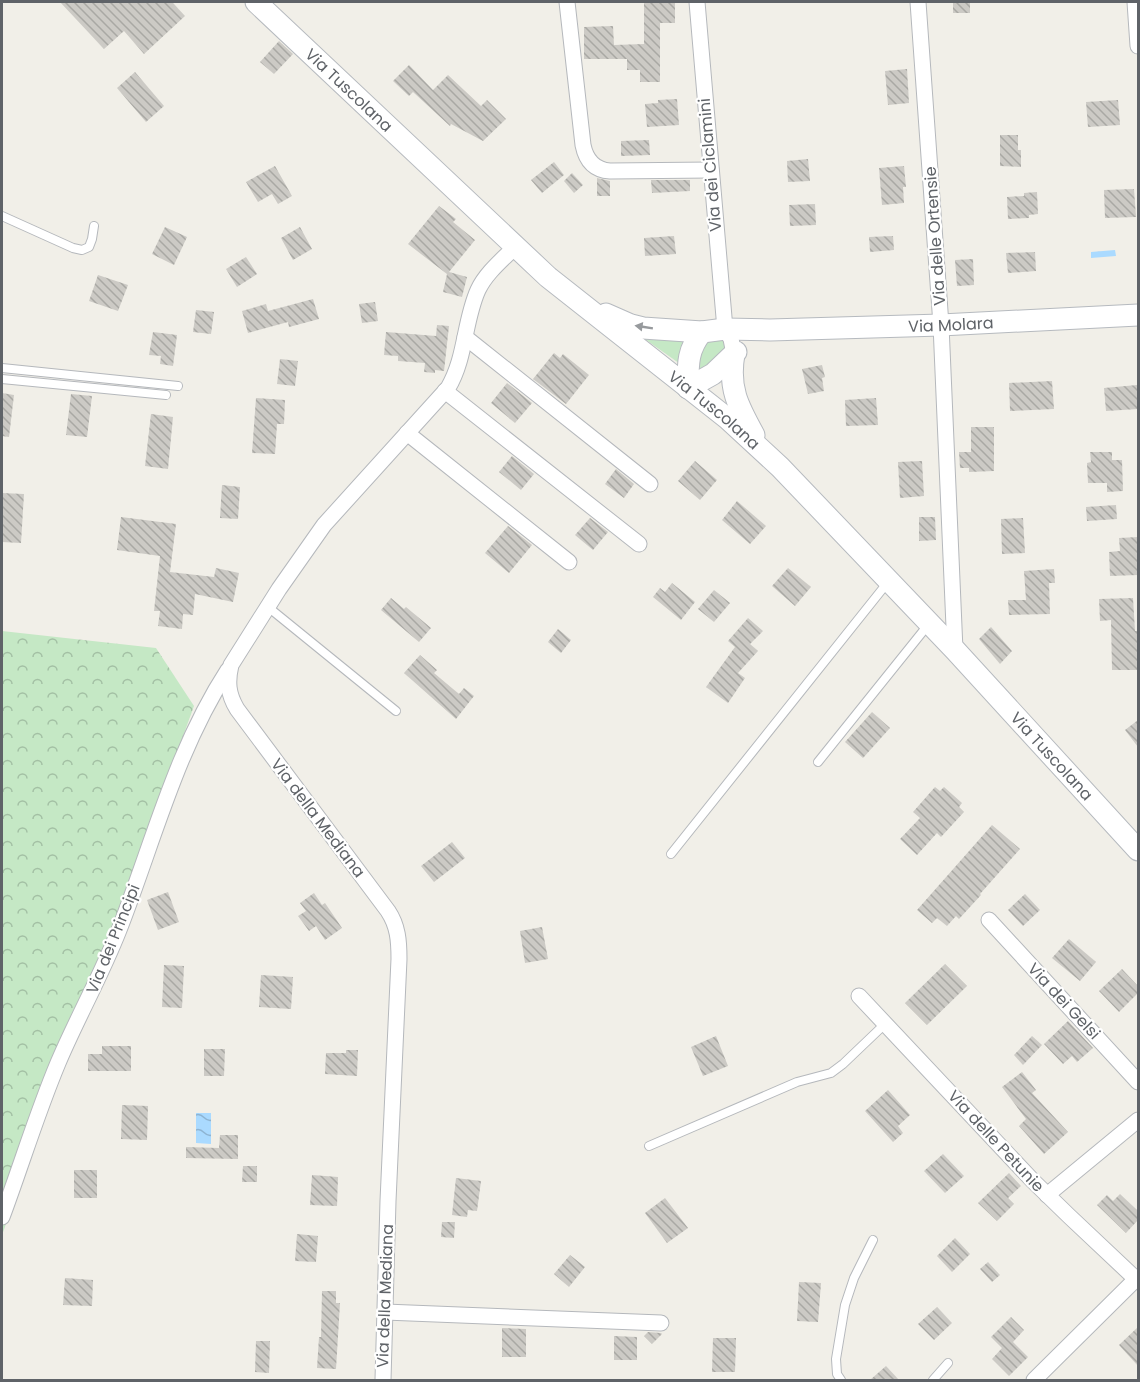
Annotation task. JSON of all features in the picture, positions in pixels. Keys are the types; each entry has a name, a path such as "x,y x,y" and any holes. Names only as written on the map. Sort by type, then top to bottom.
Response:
{"main road":[{"name":"Via Tuscolana","path":"256,2 548,277 728,419 762,449 955,650 1138,850"},
{"name":"Via Molara","path":"548,277 609,315 631,325 649,329 702,332 725,329 762,331 1138,315"},
{"path":"702,332 695,340 690,353 688,388 713,374 742,345 762,331"},
{"path":"734,354 732,375 735,398 762,449"}],"street":[{"path":"567,2 583,145 590,162 602,170 610,171 711,170"},
{"name":"Via dei Ciclamini","path":"697,2 725,329 731,339 734,354"},
{"name":"Via delle Ortensie","path":"918,2 941,325 955,650"},
{"path":"1135,2 1138,45"},
{"path":"231,665 324,525 445,391 455,376 481,285 515,247"},
{"path":"465,337 650,484"},
{"path":"445,391 639,544"},
{"path":"407,433 569,562"},
{"name":"Via dei Principi","path":"2,1217 55,1071 113,944 184,754 207,704 231,665"},
{"name":"Via della Mediana","path":"231,665 228,688 237,709 388,911 396,927 399,959 388,1201 383,1380"},
{"name":"Via dei Gelsi","path":"989,921 1138,1082"},
{"name":"Via delle Petunie","path":"859,996 1047,1195 1137,1280"},
{"path":"1047,1195 1138,1120"},
{"path":"1034,1380 1137,1280"},
{"path":"385,1312 661,1323"}],"lane":[{"path":"2,216 82,250 89,247 94,226"},
{"path":"2,368 178,386"},
{"path":"2,379 166,395"},
{"path":"671,854 889,581"},
{"path":"268,607 396,711"},
{"path":"819,762 930,624"},
{"path":"649,1146 797,1082 831,1073 886,1023"},
{"path":"841,1380 837,1374 836,1359 845,1305 854,1278 873,1240"},
{"path":"933,1380 948,1363"}],"green space":[{"path":"642,337 689,337 683,366"},
{"path":"711,337 726,339 728,351 696,374 699,346"},
{"path":"2,631 156,648 194,706 2,1235"}],"water":[{"path":"1115,250 1116,256 1091,258 1091,252"},
{"path":"196,1113 211,1113 211,1144 196,1143"}],"building":[{"path":"60,2 172,2 185,16 144,54 124,31 104,49"},
{"path":"644,2 675,2 675,23 660,23 660,82 640,82 640,70 627,70 627,59 584,59 584,27 613,26 614,45 644,44"},
{"path":"953,2 970,2 970,13 953,13"},
{"path":"279,41 293,54 274,74 260,62"},
{"path":"409,65 433,90 448,75 481,106 487,100 506,119 483,141 451,124 450,126 413,92 409,96 393,81"},
{"path":"907,69 909,103 888,105 885,71"},
{"path":"135,72 164,106 146,122 117,88"},
{"path":"677,99 679,125 647,127 645,104 658,103 658,100"},
{"path":"1118,100 1120,125 1088,127 1086,102"},
{"path":"1000,135 1018,135 1021,167 1000,166"},
{"path":"649,140 650,155 621,156 621,141"},
{"path":"808,159 810,181 788,182 787,161"},
{"path":"554,162 564,175 542,193 531,180"},
{"path":"275,166 292,196 278,204 272,194 258,202 246,182"},
{"path":"904,166 906,187 903,187 904,203 882,205 879,168"},
{"path":"572,173 583,185 574,193 564,181"},
{"path":"597,178 610,181 610,196 597,196"},
{"path":"651,180 690,180 690,191 652,193"},
{"path":"1134,189 1136,217 1105,218 1104,190"},
{"path":"1037,192 1038,214 1029,215 1029,218 1008,219 1007,197 1024,196 1024,193"},
{"path":"815,204 816,225 790,226 789,205"},
{"path":"439,206 456,219 453,222 475,240 449,272 467,277 462,297 443,292 447,274 408,244"},
{"path":"165,227 187,237 174,265 152,254"},
{"path":"300,227 312,249 293,260 281,238"},
{"path":"674,236 676,254 645,256 644,238"},
{"path":"893,236 894,250 870,252 869,237"},
{"path":"1035,252 1036,271 1008,273 1006,253"},
{"path":"246,257 257,274 237,287 226,269"},
{"path":"973,259 974,285 957,286 955,260"},
{"path":"98,275 128,285 118,311 89,301"},
{"path":"313,299 319,319 289,327 288,322 248,333 242,311 266,304 268,311"},
{"path":"375,302 378,321 362,323 359,304"},
{"path":"196,310 214,312 211,334 193,332"},
{"path":"437,325 449,326 444,371 424,372 425,363 398,361 398,356 384,355 386,332 436,336"},
{"path":"153,332 177,335 173,366 160,364 161,356 149,355"},
{"path":"554,353 560,358 563,354 589,375 566,404 533,379"},
{"path":"280,359 298,361 295,386 277,384"},
{"path":"822,365 825,377 822,378 824,391 808,394 802,369"},
{"path":"1052,381 1054,409 1010,411 1009,383"},
{"path":"507,383 532,403 515,423 491,403"},
{"path":"1137,385 1138,409 1106,411 1104,388"},
{"path":"2,393 14,395 9,437 2,436"},
{"path":"71,394 92,396 87,437 66,435"},
{"path":"256,398 285,400 284,424 277,424 275,454 252,453"},
{"path":"876,398 878,425 846,426 845,400"},
{"path":"151,414 173,417 168,469 145,466"},
{"path":"971,427 994,427 994,471 969,472 969,468 960,468 959,452 971,452"},
{"path":"1090,452 1112,452 1112,460 1122,460 1123,491 1107,492 1107,483 1088,483 1087,463 1091,462"},
{"path":"512,456 534,474 521,490 499,472"},
{"path":"695,461 717,480 700,500 678,481"},
{"path":"922,461 924,496 900,498 898,462"},
{"path":"616,469 634,484 624,498 605,484"},
{"path":"222,485 240,487 238,519 220,518"},
{"path":"2,493 24,494 21,543 2,542"},
{"path":"737,501 766,526 750,544 722,520"},
{"path":"1116,505 1117,519 1087,521 1086,507"},
{"path":"121,517 176,524 170,572 214,577 216,568 239,573 233,602 195,594 193,615 183,614 182,629 158,626 160,611 154,611 160,556 117,550"},
{"path":"919,517 935,517 936,540 919,541"},
{"path":"590,518 608,532 593,550 575,535"},
{"path":"1023,518 1025,553 1002,554 1001,519"},
{"path":"508,526 532,545 509,573 485,553"},
{"path":"1138,537 1138,575 1110,576 1109,552 1120,551 1119,538"},
{"path":"788,568 811,587 795,606 772,586"},
{"path":"1054,569 1055,583 1049,583 1050,614 1009,615 1008,600 1026,600 1024,571"},
{"path":"672,583 695,602 681,620 653,597 660,588 665,592"},
{"path":"714,590 730,603 714,622 698,609"},
{"path":"391,598 431,628 419,642 381,610"},
{"path":"1133,598 1135,631 1138,631 1138,670 1112,670 1111,620 1100,621 1099,599"},
{"path":"748,618 763,631 750,644 758,651 738,673 745,678 728,703 706,687 735,647 728,641"},
{"path":"991,627 1012,651 1000,664 979,639"},
{"path":"558,629 571,640 561,653 548,642"},
{"path":"420,655 437,670 434,673 459,694 464,688 474,696 456,719 404,673"},
{"path":"872,712 890,728 863,758 845,742"},
{"path":"1138,720 1138,747 1125,730"},
{"path":"935,787 940,791 944,787 962,803 959,807 964,812 941,837 937,833 917,855 900,839 920,818 913,812"},
{"path":"992,825 1020,849 959,919 956,916 947,926 937,918 932,923 917,910"},
{"path":"452,842 465,858 434,882 421,866"},
{"path":"168,892 179,922 158,930 147,900"},
{"path":"314,893 322,905 325,903 342,928 325,940 316,926 309,931 298,916 306,911 300,903"},
{"path":"1025,894 1040,910 1023,926 1008,910"},
{"path":"542,927 548,959 525,963 520,931"},
{"path":"1069,939 1096,962 1080,981 1052,958"},
{"path":"945,964 967,986 927,1025 905,1003"},
{"path":"164,965 184,966 182,1008 162,1007"},
{"path":"1122,969 1138,986 1138,993 1119,1012 1099,991"},
{"path":"261,975 293,977 291,1009 259,1007"},
{"path":"1068,1021 1093,1048 1077,1062 1072,1056 1063,1064 1044,1044"},
{"path":"716,1036 728,1066 703,1076 691,1047"},
{"path":"1032,1036 1042,1045 1023,1065 1014,1055"},
{"path":"102,1046 131,1046 131,1071 88,1071 88,1054 102,1054"},
{"path":"204,1049 225,1049 224,1076 204,1076"},
{"path":"346,1050 358,1050 357,1076 325,1074 326,1053 346,1053"},
{"path":"1022,1072 1036,1090 1032,1093 1068,1132 1044,1154 1019,1126 1026,1119 1002,1087"},
{"path":"888,1090 910,1115 898,1126 903,1133 893,1142 865,1111"},
{"path":"122,1105 148,1106 147,1140 121,1139"},
{"path":"220,1135 238,1135 238,1159 186,1158 186,1147 219,1148"},
{"path":"943,1154 964,1176 945,1193 924,1171"},
{"path":"243,1166 257,1166 257,1182 242,1182"},
{"path":"74,1170 97,1170 97,1198 74,1198"},
{"path":"1009,1173 1021,1186 1008,1198 1014,1204 997,1221 978,1203"},
{"path":"312,1175 338,1177 337,1206 310,1205"},
{"path":"456,1178 481,1181 477,1211 468,1210 467,1217 452,1215"},
{"path":"1120,1194 1138,1211 1138,1220 1126,1233 1097,1205 1107,1195 1113,1201"},
{"path":"665,1198 688,1228 667,1243 645,1213"},
{"path":"442,1222 455,1222 454,1238 441,1237"},
{"path":"297,1234 318,1236 316,1262 295,1261"},
{"path":"955,1238 970,1254 952,1272 937,1256"},
{"path":"570,1255 585,1267 569,1287 554,1274"},
{"path":"988,1262 1000,1275 992,1282 980,1269"},
{"path":"65,1278 93,1280 92,1306 63,1305"},
{"path":"799,1282 821,1283 818,1322 797,1321"},
{"path":"322,1291 336,1291 336,1303 340,1303 336,1369 317,1368 319,1337 321,1337"},
{"path":"937,1307 952,1323 934,1340 918,1324"},
{"path":"1011,1317 1024,1330 1013,1342 1028,1357 1009,1376 992,1359 1002,1348 991,1337"},
{"path":"1138,1327 1138,1366 1119,1345"},
{"path":"502,1328 526,1329 526,1357 502,1357"},
{"path":"648,1332 662,1334 652,1344 644,1336"},
{"path":"614,1336 637,1337 637,1360 614,1360"},
{"path":"713,1338 736,1338 735,1372 712,1372"},
{"path":"256,1341 270,1341 269,1373 255,1372"},
{"path":"886,1366 899,1380 870,1380"}]}
